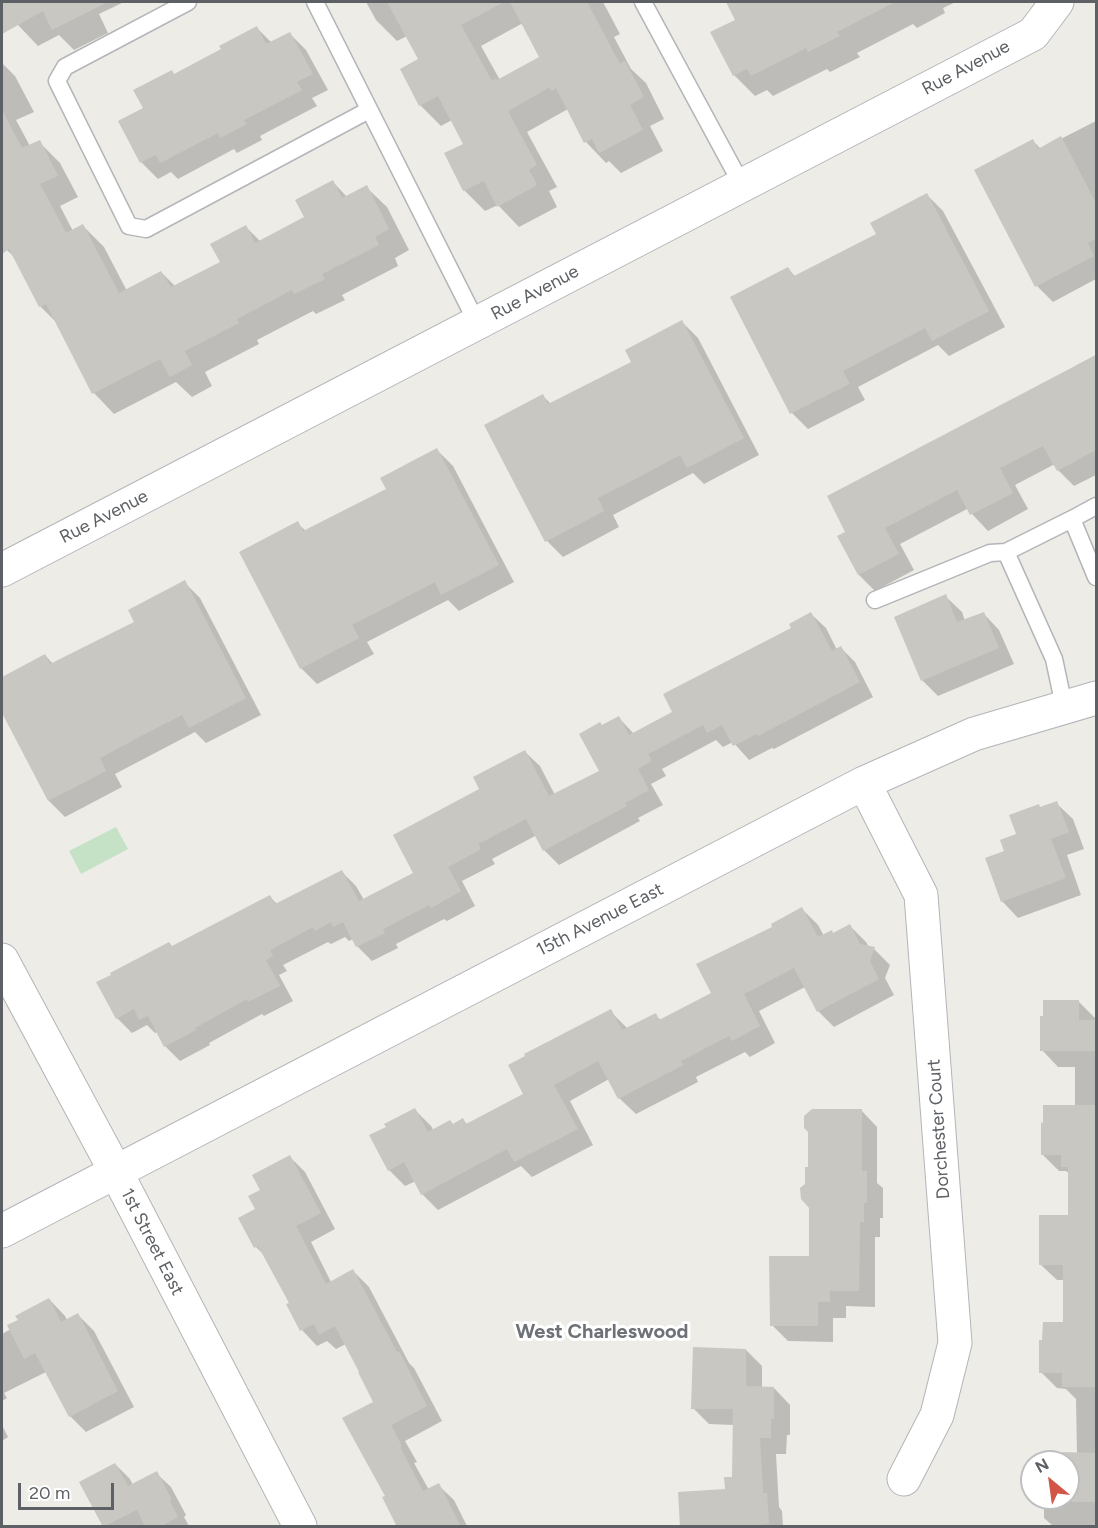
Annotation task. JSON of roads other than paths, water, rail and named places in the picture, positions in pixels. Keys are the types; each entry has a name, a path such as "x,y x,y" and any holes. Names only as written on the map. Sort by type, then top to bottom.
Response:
{"street":[{"name":"Rue Avenue","path":"2,570 1033,34 1057,2"},
{"name":"15th Avenue East","path":"2,1231 864,783 974,734 1096,698"},
{"name":"Dorchester Court","path":"864,783 921,895 955,1343 937,1415 904,1479"},
{"name":"1st Street East","path":"2,960 116,1172 300,1527"}],"lane":[{"path":"188,2 66,67 57,81 129,226 146,228 369,110"},
{"path":"315,2 477,323"},
{"path":"643,2 742,185"},
{"path":"875,600 990,553 1006,552 1096,506"},
{"path":"1072,519 1096,577"},
{"path":"1006,552 1054,659 1064,706"}],"district":[{"name":"West Charleswood","path":"602,1332"}]}
